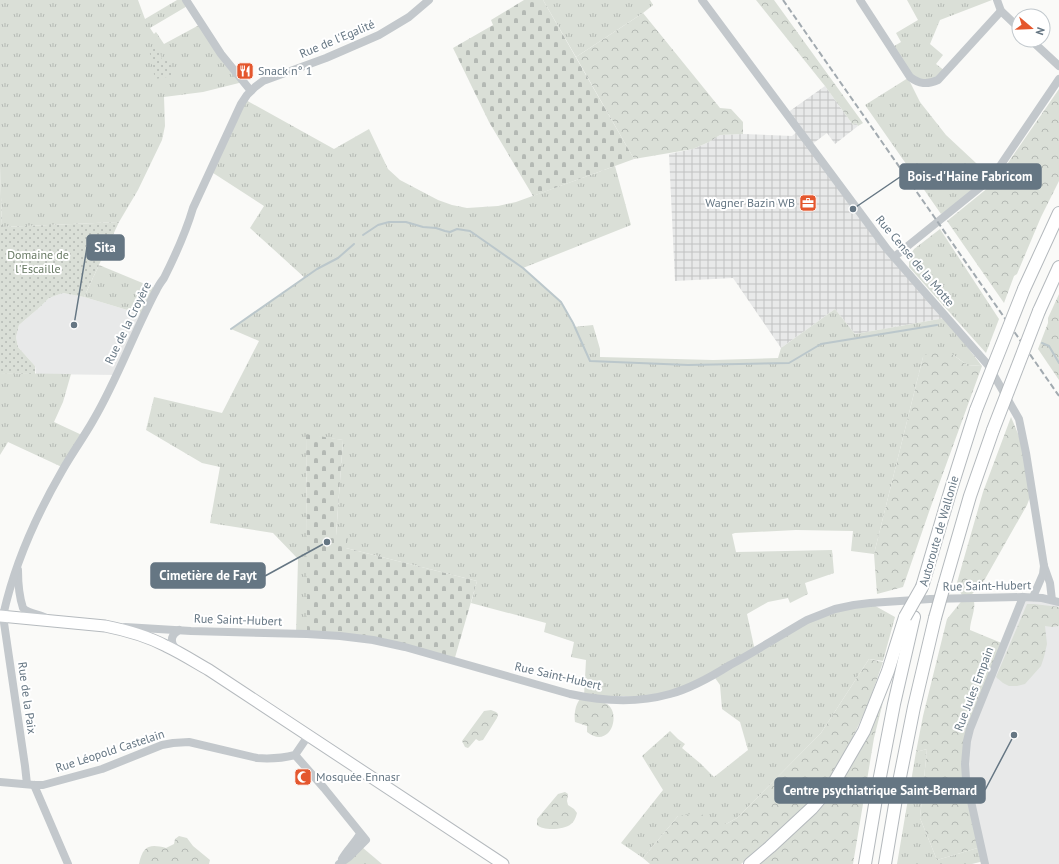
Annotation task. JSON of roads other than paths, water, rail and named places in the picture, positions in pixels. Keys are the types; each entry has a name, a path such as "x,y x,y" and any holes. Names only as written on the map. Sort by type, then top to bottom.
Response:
{"highway":[{"name":"Autoroute de Wallonie","path":"865,864 909,617 922,587 976,410 1024,289 1059,213"},
{"name":"Autoroute de Wallonie","path":"885,864 912,714 935,618 970,496 993,430 1039,311 1059,267"},
{"path":"750,864 812,808 835,781 864,731 909,617"}],"main road":[{"path":"2,616 105,626 120,629 166,645 188,657 269,709 503,864"}],"street":[{"path":"186,0 221,54 251,91"},
{"name":"Rue de l'Egalité","path":"251,91 263,81 326,58 379,35 409,17 429,0"},
{"name":"Rue Cense de la Motte","path":"702,0 894,257 988,365 1019,419 1026,453 1044,566 1055,601"},
{"path":"860,0 910,77 925,83 931,83 938,80 1001,11"},
{"path":"997,0 1001,11 1011,20"},
{"path":"1040,48 1059,66"},
{"path":"894,257 987,182 998,169 1059,79"},
{"name":"Rue de la Croyère","path":"2,616 18,561 36,520 57,479 94,419 108,393 156,289 163,279 188,224 193,208 236,114 244,99 251,91"},
{"name":"Rue de la Croyère","path":"18,561 18,578 23,608 30,613 40,615 50,620"},
{"name":"Rue Cense de la Motte","path":"1033,597 1043,574 1044,566"},
{"name":"Rue Jules Empain","path":"985,864 966,779 965,764 967,740 970,729 1023,597"},
{"name":"Rue Saint-Hubert","path":"105,626 176,632 314,634 374,640 426,653 570,694 591,698 621,700 654,698 680,691 703,681 807,620 835,609 870,603 930,599 1033,597 1055,601"},
{"name":"Rue de la Paix","path":"2,616 25,766 30,785 68,864"},
{"path":"154,629 150,635 150,639 163,640 176,632"},
{"path":"176,632 172,638 173,645 176,649 188,657"},
{"path":"308,736 295,755 366,840 349,857 340,863"},
{"name":"Rue Léopold Castelain","path":"0,782 44,785 102,769 162,745 173,743 189,742 261,758 295,755"}],"waterway":[{"path":"363,235 378,225 389,222 406,222 450,232 457,229 470,231 523,268 561,302 573,323 590,361 688,365 789,363 821,344 937,325"},
{"path":"231,329 317,269 338,258 354,244"},
{"path":"1042,343 1049,346 1059,363"}],"railway":[{"path":"783,0 1059,396"}],"place":[{"name":"Snack n° 1","path":"245,71"},
{"name":"Wagner Bazin WB","path":"808,203"},
{"name":"Bois-d'Haine Fabricom","path":"853,209"},
{"name":"Sita","path":"74,325"},
{"name":"Cimetière de Fayt","path":"327,542"},
{"name":"Centre psychiatrique Saint-Bernard","path":"1014,735"},
{"name":"Mosquée Ennasr","path":"303,777"}],"park label":[{"name":"Domaine de l'Escaille","path":"38,262"}]}
